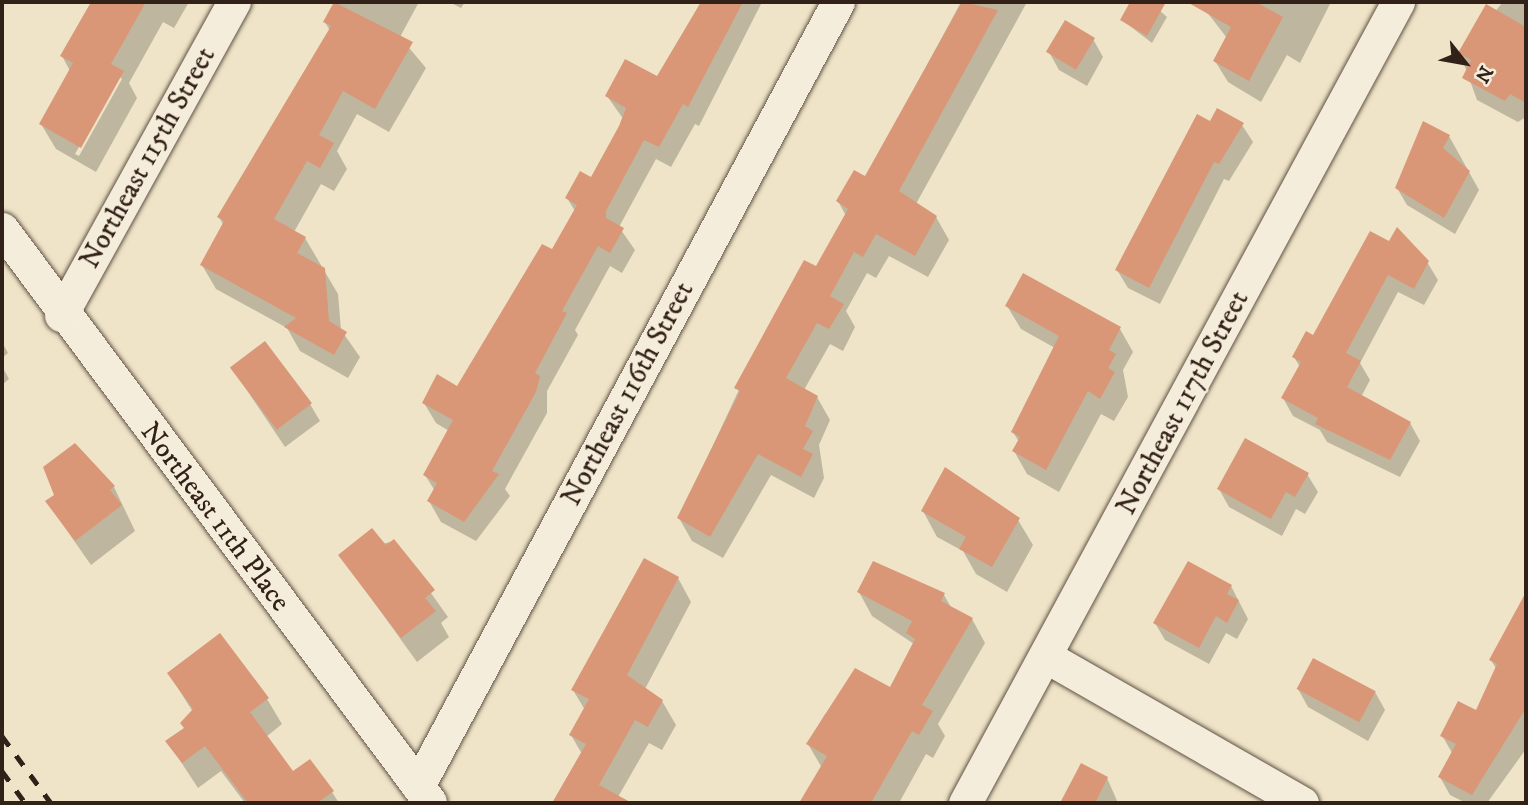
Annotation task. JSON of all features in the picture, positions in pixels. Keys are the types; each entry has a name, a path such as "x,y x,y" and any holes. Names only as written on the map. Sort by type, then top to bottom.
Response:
{"street":[{"name":"Northeast 115th Street","path":"61,315 234,2"},
{"name":"Northeast 116th Street","path":"425,794 838,2"},
{"name":"Northeast 117th Street","path":"965,803 1047,657 1398,2"},
{"name":"Northeast 11th Place","path":"2,229 61,315 425,794"},
{"path":"1047,657 1302,803"}],"building":[{"path":"91,2 146,2 111,64 124,71 81,148 39,124 73,63 60,56"},
{"path":"334,2 413,42 375,109 343,91 319,135 334,143 320,168 307,161 274,219 306,237 297,253 325,268 329,321 347,332 334,355 284,327 296,318 200,265 224,221 217,217 331,26 323,22"},
{"path":"701,2 743,2 688,107 683,104 659,147 644,140 606,211 606,218 624,228 610,253 598,246 562,311 567,313 535,373 540,376 536,392 492,471 499,474 464,522 427,501 437,483 423,475 453,420 422,403 437,374 457,386 542,244 552,249 577,205 565,198 580,171 591,177 626,108 605,96 625,59 657,76"},
{"path":"962,2 998,10 899,191 937,216 915,256 876,234 863,257 854,252 830,296 844,304 829,329 817,323 786,378 818,396 805,426 813,431 803,449 813,454 801,477 758,454 710,537 677,518 740,391 734,388 804,260 816,266 848,209 836,201 854,170 865,176"},
{"path":"1130,2 1166,2 1147,36 1120,20"},
{"path":"1187,2 1256,2 1283,17 1249,81 1213,61 1231,27"},
{"path":"1486,4 1526,27 1526,103 1510,94 1505,101 1462,78 1471,60 1458,53"},
{"path":"1065,20 1095,38 1076,70 1046,52"},
{"path":"1217,108 1244,123 1219,164 1214,162 1149,288 1115,270 1197,114 1210,121"},
{"path":"1423,121 1450,135 1443,148 1470,171 1444,218 1395,188"},
{"path":"1397,227 1429,261 1414,289 1388,275 1346,353 1361,361 1347,387 1411,422 1390,460 1315,424 1318,418 1281,398 1301,362 1292,357 1306,331 1313,335 1370,231 1389,241"},
{"path":"1023,273 1121,327 1109,350 1116,354 1108,368 1115,372 1100,399 1088,391 1046,470 1012,451 1020,437 1011,432 1059,336 1005,306"},
{"path":"265,341 312,403 277,430 230,367"},
{"path":"1245,438 1309,473 1295,497 1286,492 1271,519 1217,489"},
{"path":"75,443 115,486 110,490 122,505 75,541 45,501 54,495 43,467"},
{"path":"945,467 1020,518 992,567 959,549 966,537 921,511"},
{"path":"372,528 386,545 394,539 435,590 425,598 436,611 401,638 338,555"},
{"path":"644,558 679,577 627,675 663,700 648,727 635,720 599,785 632,803 552,803 586,744 569,735 589,699 571,690"},
{"path":"873,561 945,593 941,601 973,618 922,705 933,711 919,735 912,731 871,803 799,803 827,756 806,744 855,668 890,687 915,639 906,633 912,621 857,592"},
{"path":"1188,561 1232,585 1227,594 1239,600 1227,623 1216,616 1199,648 1153,623"},
{"path":"1526,592 1526,708 1472,795 1438,777 1456,744 1440,736 1458,701 1476,710 1497,664 1489,660"},
{"path":"220,633 269,698 250,712 293,771 310,759 334,791 317,803 248,803 205,746 182,763 165,741 184,728 180,723 193,709 167,673"},
{"path":"1313,658 1376,691 1359,722 1297,689"},
{"path":"1081,763 1108,777 1095,803 1060,803"}],"railway":[{"path":"2,736 51,803"},
{"path":"2,771 25,803"}]}
